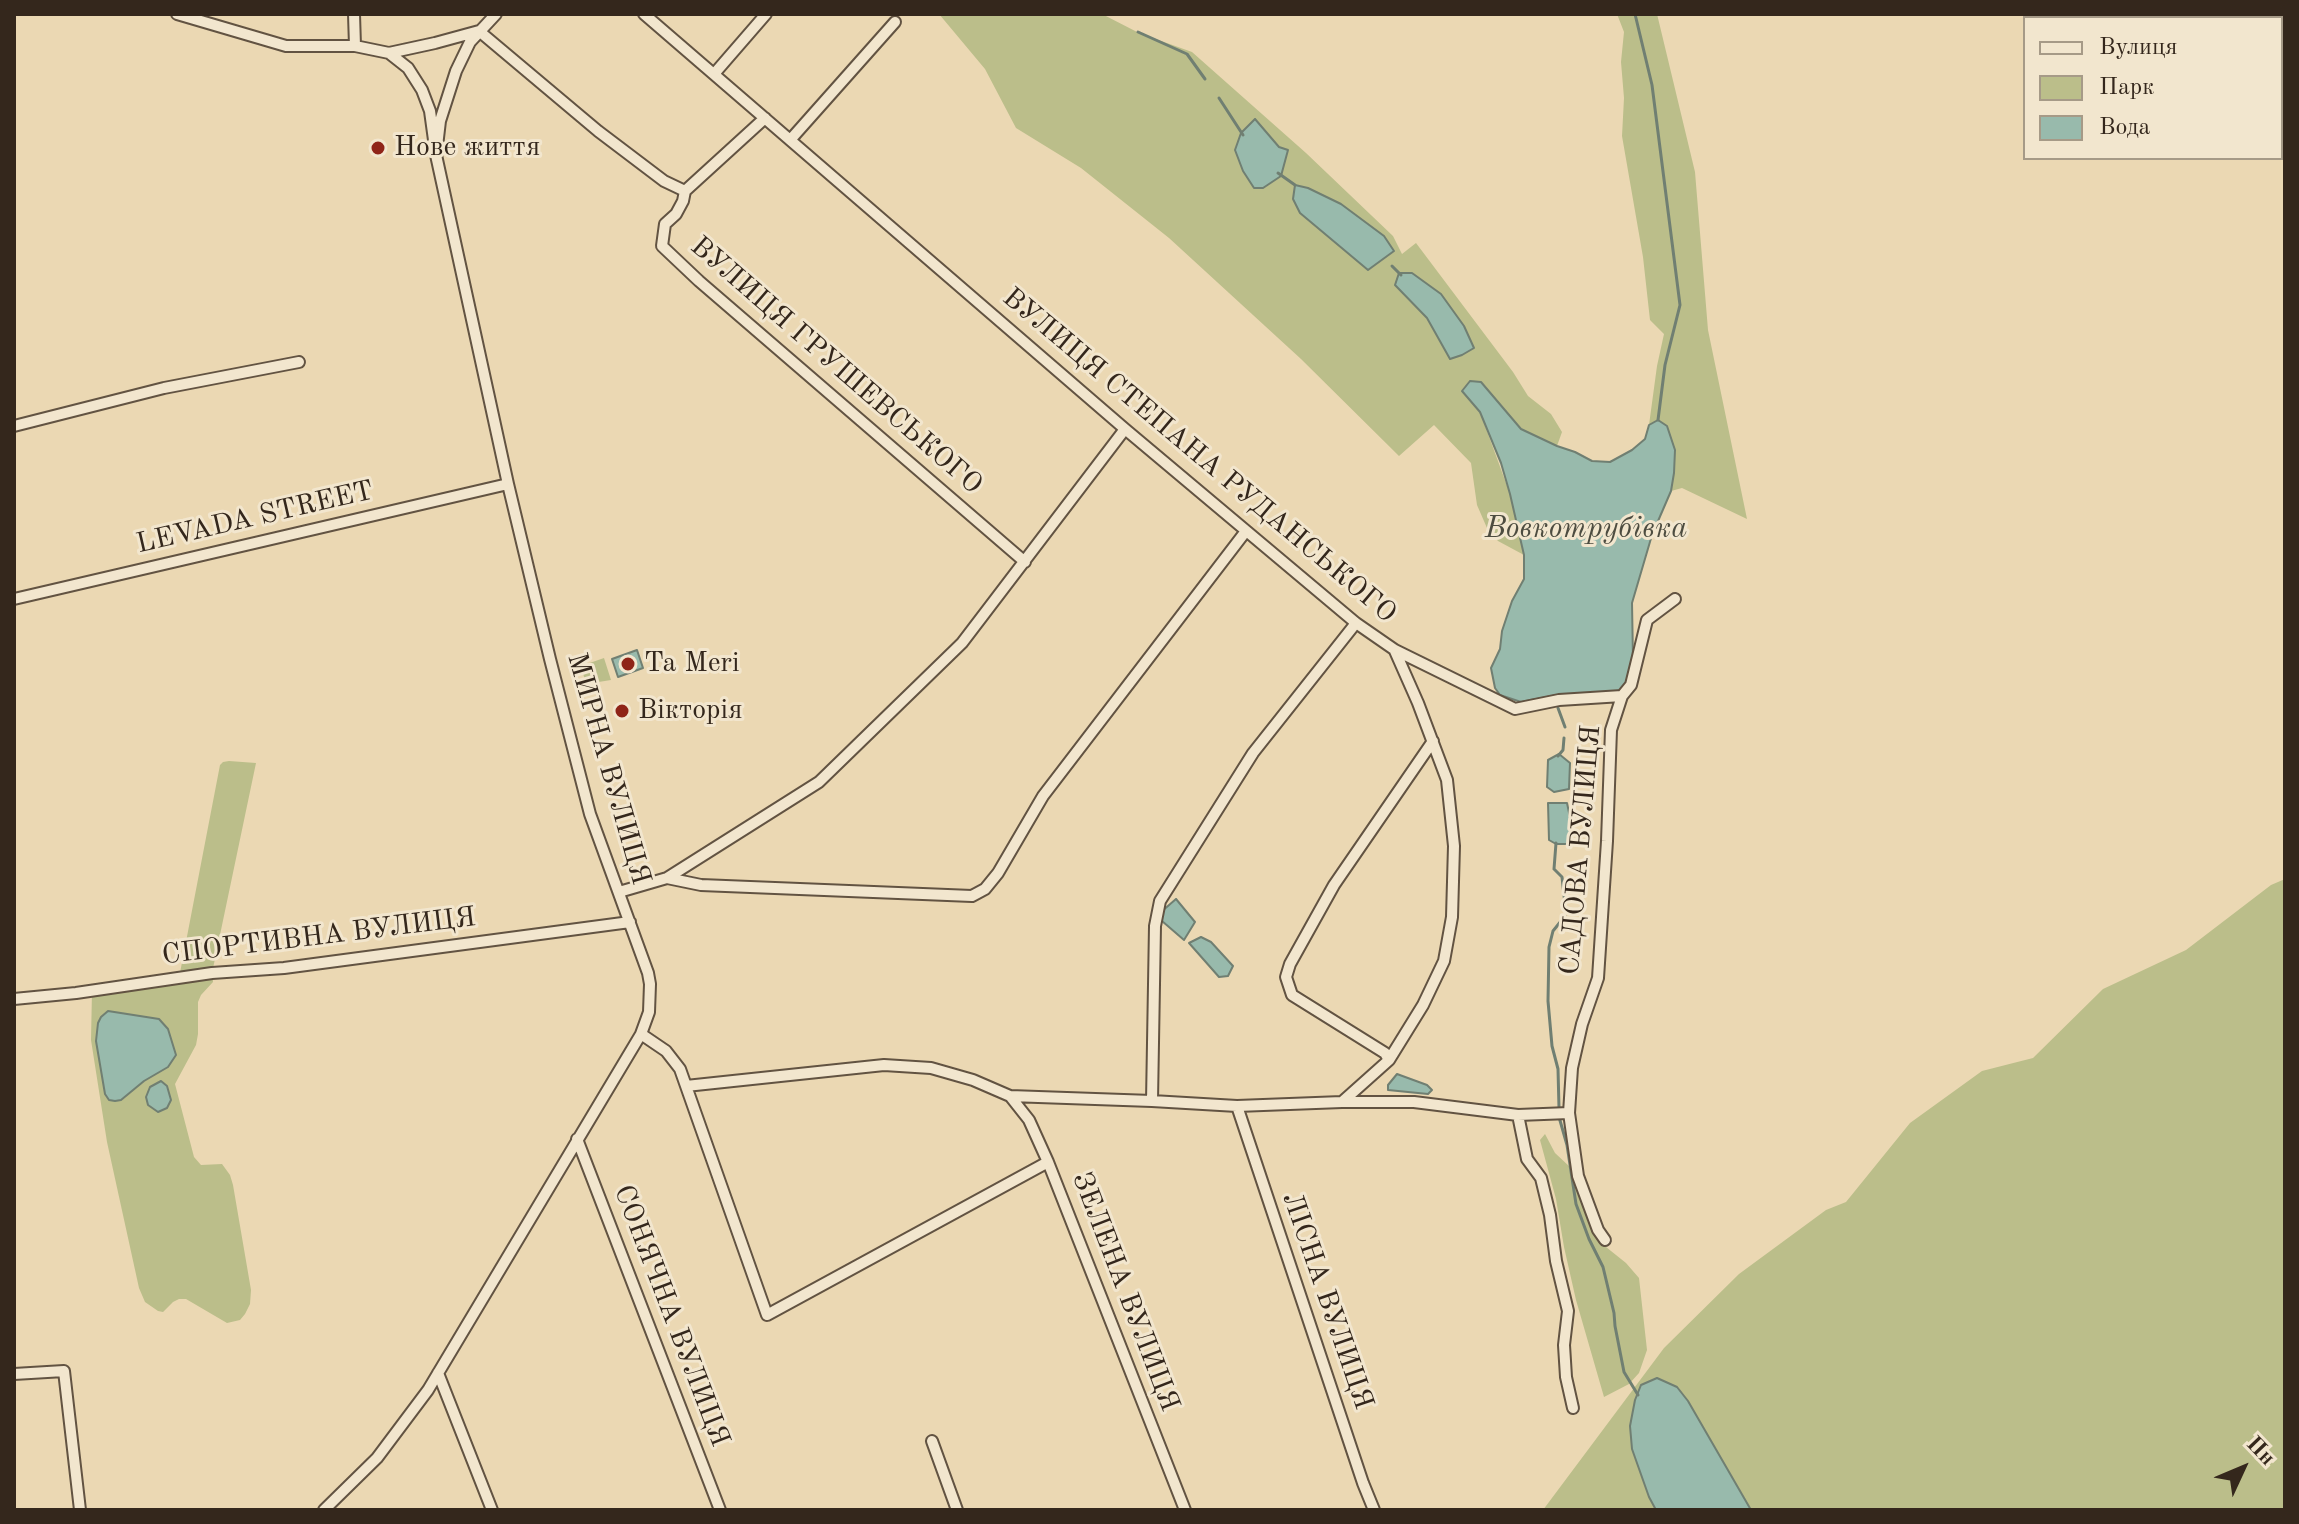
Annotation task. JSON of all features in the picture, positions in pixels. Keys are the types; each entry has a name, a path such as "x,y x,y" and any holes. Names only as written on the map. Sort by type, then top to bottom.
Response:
{"street":[{"path":"177,14 286,46 355,46 389,53 479,31 598,131 664,181 685,191"},
{"path":"354,14 355,46"},
{"name":"МИРНА ВУЛИЦЯ","path":"324,1510 383,1451 438,1373 641,1034 649,1012 650,984 590,814 508,484 436,155 440,121 450,85 465,51 496,14"},
{"name":"ВУЛИЦЯ СТЕПАНА РУДАНСЬКОГО","path":"644,14 1125,429 1356,623 1395,650 1515,709 1559,700 1622,696"},
{"path":"714,74 766,14"},
{"path":"791,139 895,22"},
{"path":"389,53 408,68 426,100 436,155"},
{"name":"ВУЛИЦЯ ГРУШЕВСЬКОГО","path":"765,118 685,191 676,214 665,224 662,246 1025,562"},
{"path":"14,426 164,388 299,362"},
{"path":"619,892 667,878 819,782 962,643 1125,429"},
{"name":"LEVADA STREET","path":"14,599 508,484"},
{"path":"667,878 701,885 972,896 985,889 998,873 1043,796 1246,531"},
{"name":"САДОВА ВУЛИЦЯ","path":"1605,1240 1598,1230 1578,1176 1569,1113 1572,1068 1582,1024 1598,978 1611,730 1622,696 1631,685 1647,620 1675,599"},
{"path":"1152,1101 1155,926 1160,901 1253,753 1356,623"},
{"path":"1342,1102 1389,1060 1423,1005 1444,961 1452,917 1454,846 1447,780 1395,650"},
{"path":"1389,1060 1385,1053 1292,995 1286,977 1290,964 1334,885 1433,741"},
{"name":"СПОРТИВНА ВУЛИЦЯ","path":"14,999 212,973 284,968 630,922"},
{"path":"641,1034 666,1051 680,1069 767,1315 1048,1162"},
{"path":"686,1086 884,1065 931,1068 973,1080 1010,1096 1237,1106 1414,1102 1518,1115 1569,1113"},
{"name":"ЗЕЛЕНА ВУЛИЦЯ","path":"1010,1096 1029,1120 1048,1162 1185,1510"},
{"name":"ЛІСНА ВУЛИЦЯ","path":"1237,1106 1374,1510"},
{"path":"1518,1115 1527,1159 1541,1178 1550,1215 1556,1261 1568,1311 1564,1345 1566,1377 1573,1408"},
{"name":"СОНЯЧНА ВУЛИЦЯ","path":"577,1139 720,1510"},
{"path":"14,1374 64,1371 80,1510"},
{"path":"438,1373 492,1510"},
{"path":"932,1441 957,1510"}],"green space":[{"path":"939,14 1102,14 1139,33 1192,52 1306,153 1393,236 1402,254 1416,243 1528,396 1551,414 1562,432 1557,446 1521,429 1481,382 1480,412 1510,494 1524,555 1498,541 1487,528 1477,505 1471,463 1434,425 1399,456 1301,359 1169,238 1081,168 1016,128 985,69","holes":["1320,228 1394,251 1368,270","1395,285 1473,348 1450,359 1427,318"]},
{"path":"1617,14 1657,14 1695,172 1708,330 1747,519 1682,488 1671,491 1674,473 1658,420 1649,425 1664,334 1650,320 1643,257 1622,136 1624,98 1621,62 1624,32"},
{"path":"2285,14 2285,152 2283,16 2050,16"},
{"path":"604,658 611,680 586,684 581,666"},
{"path":"229,761 256,763 212,973 213,982 198,1002 196,1045 175,1084 194,1157 201,1165 222,1164 233,1185 251,1290 250,1304 245,1314 240,1320 227,1323 186,1299 173,1302 163,1312 145,1302 139,1288 107,1142 91,1040 92,991 179,978 220,765"},
{"path":"2285,879 2285,1510 1751,1510 1688,1401 1630,1426 1632,1449 1656,1510 1543,1510 1664,1348 1739,1274 1826,1210 1846,1202 1910,1123 1982,1071 2033,1058 2103,989 2186,950 2271,885"},
{"path":"1545,1134 1555,1153 1570,1167 1596,1239 1639,1278 1647,1350 1639,1373 1629,1384 1604,1397 1564,1247 1556,1199 1540,1140"}],"water":[{"path":"1255,119 1279,147 1288,150 1281,176 1263,188 1254,188 1235,150 1241,133"},
{"path":"1295,185 1341,204 1384,236 1394,251 1368,270 1300,213 1293,199"},
{"path":"1399,273 1412,273 1441,294 1464,326 1474,348 1450,359 1427,318 1395,285"},
{"name":"Вовкотрубівка","path":"1470,381 1481,382 1521,429 1592,461 1610,462 1632,450 1645,439 1649,425 1658,420 1667,426 1675,450 1671,491 1652,535 1632,603 1633,660 1630,677 1622,690 1557,695 1521,702 1500,695 1495,688 1491,668 1500,649 1502,631 1512,601 1524,579 1524,555 1501,463 1480,412 1462,391"},
{"name":"Ta Meri","path":"637,650 643,668 618,677 612,659"},
{"path":"1559,754 1570,763 1569,789 1554,792 1547,787 1548,760"},
{"path":"1548,803 1567,803 1572,827 1569,844 1556,844 1549,840"},
{"path":"1176,899 1195,922 1184,940 1162,921 1161,912"},
{"path":"1201,937 1211,942 1233,966 1228,976 1219,977 1189,943"},
{"path":"108,1011 159,1019 168,1029 176,1055 168,1067 115,1101 109,1100 105,1094 96,1041 98,1023"},
{"path":"1397,1074 1427,1085 1432,1090 1428,1094 1388,1090 1388,1085"},
{"path":"161,1081 167,1086 171,1100 167,1108 158,1112 148,1105 146,1097 150,1087"},
{"path":"1657,1378 1677,1387 1688,1401 1751,1510 1656,1510 1632,1449 1630,1426 1641,1385"}],"waterway":[{"path":"1635,14 1652,85 1680,305 1665,365 1658,420"},
{"path":"1138,32 1187,54 1205,79"},
{"path":"1219,98 1243,135"},
{"path":"1278,173 1295,185"},
{"path":"1392,266 1401,275"},
{"path":"1558,708 1565,727"},
{"path":"1558,756 1563,750 1564,738"},
{"path":"1556,843 1554,869 1562,877 1565,904"},
{"path":"1559,1108 1558,1069 1552,1046 1548,1001 1549,947 1553,931 1565,916"},
{"path":"1559,1117 1567,1145 1576,1204 1603,1267 1624,1372 1638,1395"}],"place":[{"name":"Нове життя","path":"378,148"},
{"name":"Ta Meri","path":"628,664"},
{"name":"Вікторія","path":"622,711"}]}
